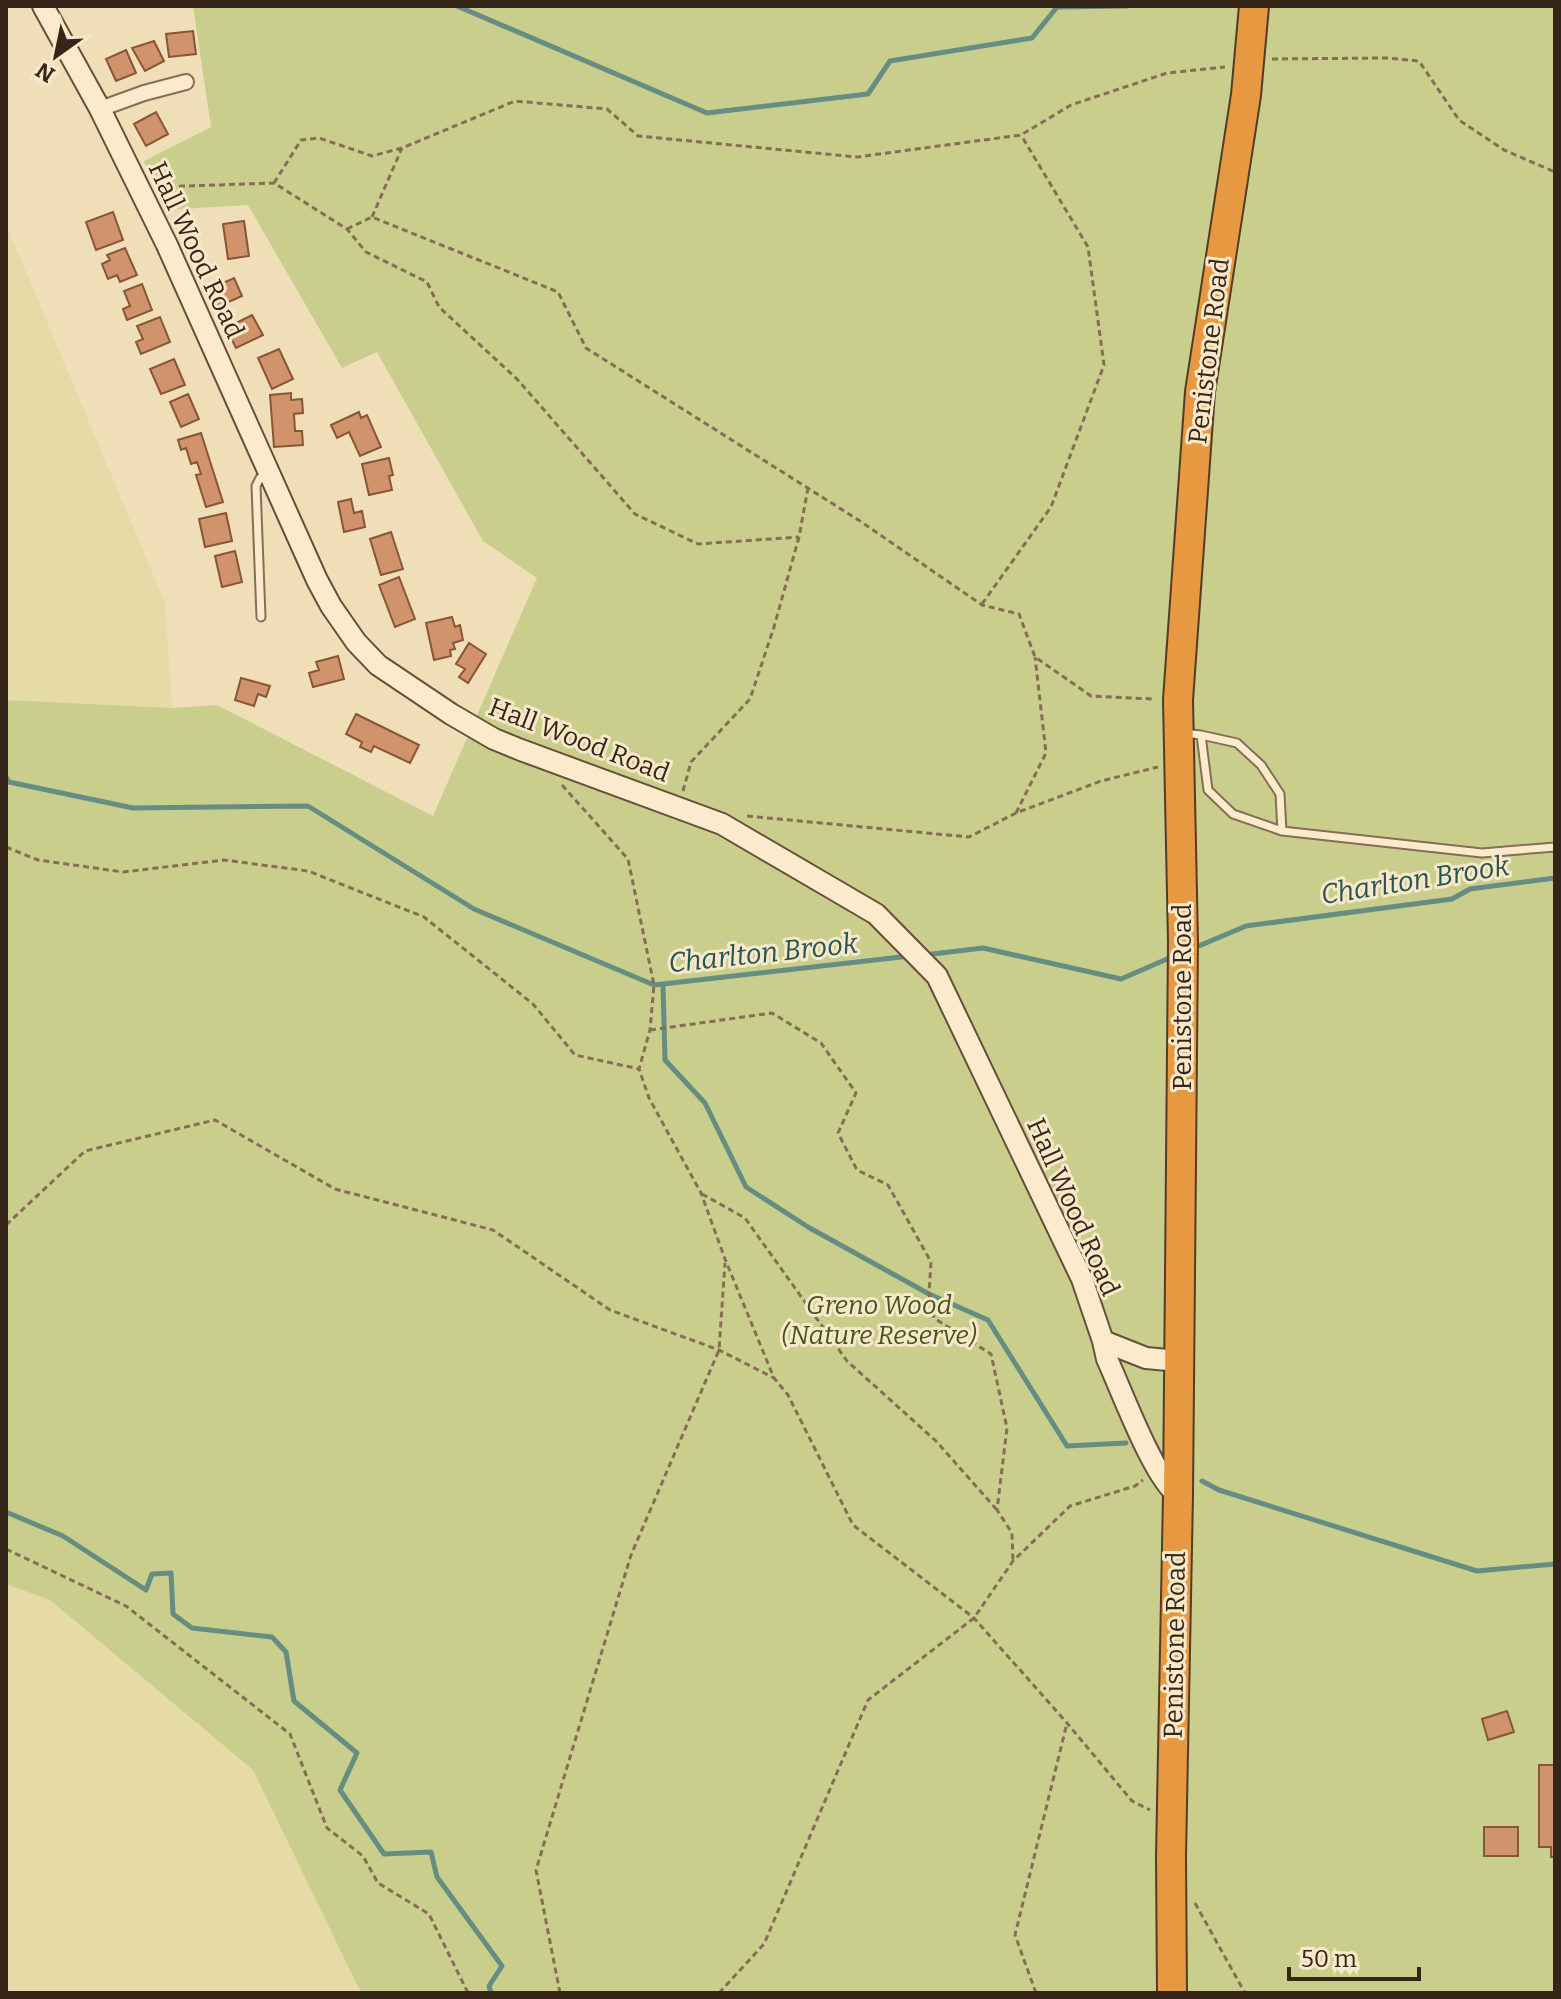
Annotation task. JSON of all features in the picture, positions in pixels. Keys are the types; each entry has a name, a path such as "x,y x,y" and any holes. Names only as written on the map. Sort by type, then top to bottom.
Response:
{"highway":[{"name":"Penistone Road","path":"1172,1993 1171,1820 1178,1495 1183,942 1181,762 1191,734 1178,700 1200,392 1249,62 1254,6"}],"main road":[{"name":"Hall Wood Road","path":"43,6 142,193 331,606 356,642 378,665 494,739 722,824 876,914 937,976 1082,1279 1107,1359 1158,1470 1169,1489 1178,1495"},
{"path":"1103,1341 1146,1358 1179,1361"}],"street":[{"path":"100,109 186,82"}],"lane":[{"path":"261,617 256,486 268,471"},
{"path":"1282,831 1280,794 1261,765 1237,743 1191,734 1208,790 1233,814 1282,831 1482,853 1555,847"}],"path":[{"path":"274,183 301,140 319,138 372,156 402,148 515,101 607,109 638,136 857,157 1021,135 1071,105 1167,73 1249,62 1386,58 1419,61 1459,120 1504,150 1555,172"},
{"path":"982,605 1051,507 1104,365 1088,247 1021,135"},
{"path":"347,229 372,217 402,148"},
{"path":"142,193 162,185 274,183 347,229 366,252 427,282 439,307 517,379 635,514 698,544 799,537"},
{"path":"372,217 558,292 586,348 808,488 982,605 1019,614 1035,657 1046,753 1016,813"},
{"path":"679,807 691,762 750,699 799,537 808,488"},
{"path":"1035,657 1091,696 1178,700"},
{"path":"550,761 561,783 628,859 654,985 650,1030 639,1069 649,1098 701,1193 774,1378 788,1395 853,1525 974,1618 1132,1801 1171,1820"},
{"path":"722,824 737,815 969,837 1016,813 1101,781 1181,762"},
{"path":"6,847 38,860 123,872 224,860 308,871 424,917 533,1004 575,1055 639,1069"},
{"path":"650,1030 772,1013 821,1043 856,1093 838,1133 857,1170 888,1185 931,1262 929,1294 934,1318 991,1354 1007,1428 997,1510"},
{"path":"6,1225 85,1151 215,1120 335,1189 493,1230 610,1310 719,1350 774,1378"},
{"path":"701,1193 745,1218 847,1361 936,1441 997,1510 1012,1533 1013,1561"},
{"path":"560,1993 536,1870 631,1555 719,1350 725,1259"},
{"path":"719,1993 764,1944 868,1700 974,1618 1013,1561 1070,1506 1135,1486 1158,1470"},
{"path":"6,1549 126,1606 290,1734 327,1828 363,1856 378,1883 429,1914 468,1993"},
{"path":"1036,1993 1015,1935 1067,1723"},
{"path":"1172,1879 1183,1881 1245,1993"}],"shaded area":[{"path":"6,224 165,603 172,708 6,700"},
{"path":"6,1584 50,1600 253,1770 361,1993 6,1993"}],"green space":[{"name":"Greno Wood (Nature Reserve)","path":"193,6 1555,6 1555,1993 361,1993 253,1770 50,1600 6,1584 6,700 172,708 217,705 433,816 537,578 483,541 377,352 342,368 248,205 164,210 144,161 211,127"}],"building":[{"path":"193,31 196,54 169,57 166,34"},
{"path":"154,41 164,61 145,71 132,48"},
{"path":"126,50 136,73 116,81 106,59"},
{"path":"156,112 168,134 146,146 134,124"},
{"path":"113,212 123,240 96,250 86,222"},
{"path":"244,221 249,256 228,259 223,224"},
{"path":"125,248 137,275 120,282 117,275 108,279 102,264 110,260 107,255"},
{"path":"234,278 242,296 213,309 205,291"},
{"path":"142,284 152,310 127,320 123,309 130,306 124,291"},
{"path":"252,315 263,335 236,348 226,328"},
{"path":"160,317 170,342 141,354 136,342 143,339 137,326"},
{"path":"279,349 293,379 272,389 258,358"},
{"path":"174,359 185,385 161,394 150,369"},
{"path":"291,393 291,400 302,399 303,413 294,414 295,431 302,431 303,445 274,447 270,395"},
{"path":"188,394 199,419 181,427 170,402"},
{"path":"359,412 361,418 367,415 381,447 360,456 349,432 337,438 331,425"},
{"path":"201,433 223,502 206,507 196,475 201,474 197,462 191,464 186,448 181,450 178,440"},
{"path":"389,458 392,490 369,495 362,464"},
{"path":"351,499 354,513 362,511 365,527 344,532 338,502"},
{"path":"226,513 232,541 205,547 199,519"},
{"path":"391,532 403,569 381,575 370,539"},
{"path":"235,551 242,582 222,587 215,556"},
{"path":"399,577 415,619 395,627 379,585"},
{"path":"452,617 455,627 460,625 463,640 453,643 455,649 450,650 451,656 434,660 426,623"},
{"path":"469,643 486,654 468,683 459,677 465,669 456,664"},
{"path":"338,656 344,679 313,687 309,673 319,670 316,662"},
{"path":"241,678 270,686 266,697 258,694 254,706 235,700"},
{"path":"356,714 419,745 410,763 374,746 371,752 360,747 362,742 346,734"},
{"path":"1507,1711 1514,1732 1488,1740 1482,1719"},
{"path":"1539,1765 1555,1765 1555,1857 1551,1857 1551,1847 1539,1847"},
{"path":"1484,1827 1518,1827 1518,1856 1484,1856"}],"waterway":[{"path":"457,6 707,113 868,94 890,61 1032,38 1057,7 1128,6"},
{"name":"Charlton Brook","path":"6,777 9,782 133,808 308,806 474,909 654,985 910,956"},
{"name":"Charlton Brook","path":"1194,948 1246,926 1452,899 1470,889 1555,878"},
{"name":"Charlton Brook","path":"924,955 983,948 1121,979 1174,956"},
{"path":"663,985 665,1060 705,1103 746,1187 808,1227 929,1294 988,1320 1067,1446 1126,1443"},
{"path":"1202,1481 1219,1490 1477,1571 1555,1564"},
{"path":"6,1512 63,1536 146,1590 152,1574 171,1573 173,1614 192,1628 272,1637 286,1652 294,1701 357,1753 340,1790 384,1854 431,1852 437,1877 502,1966 489,1986 491,1993"}]}
